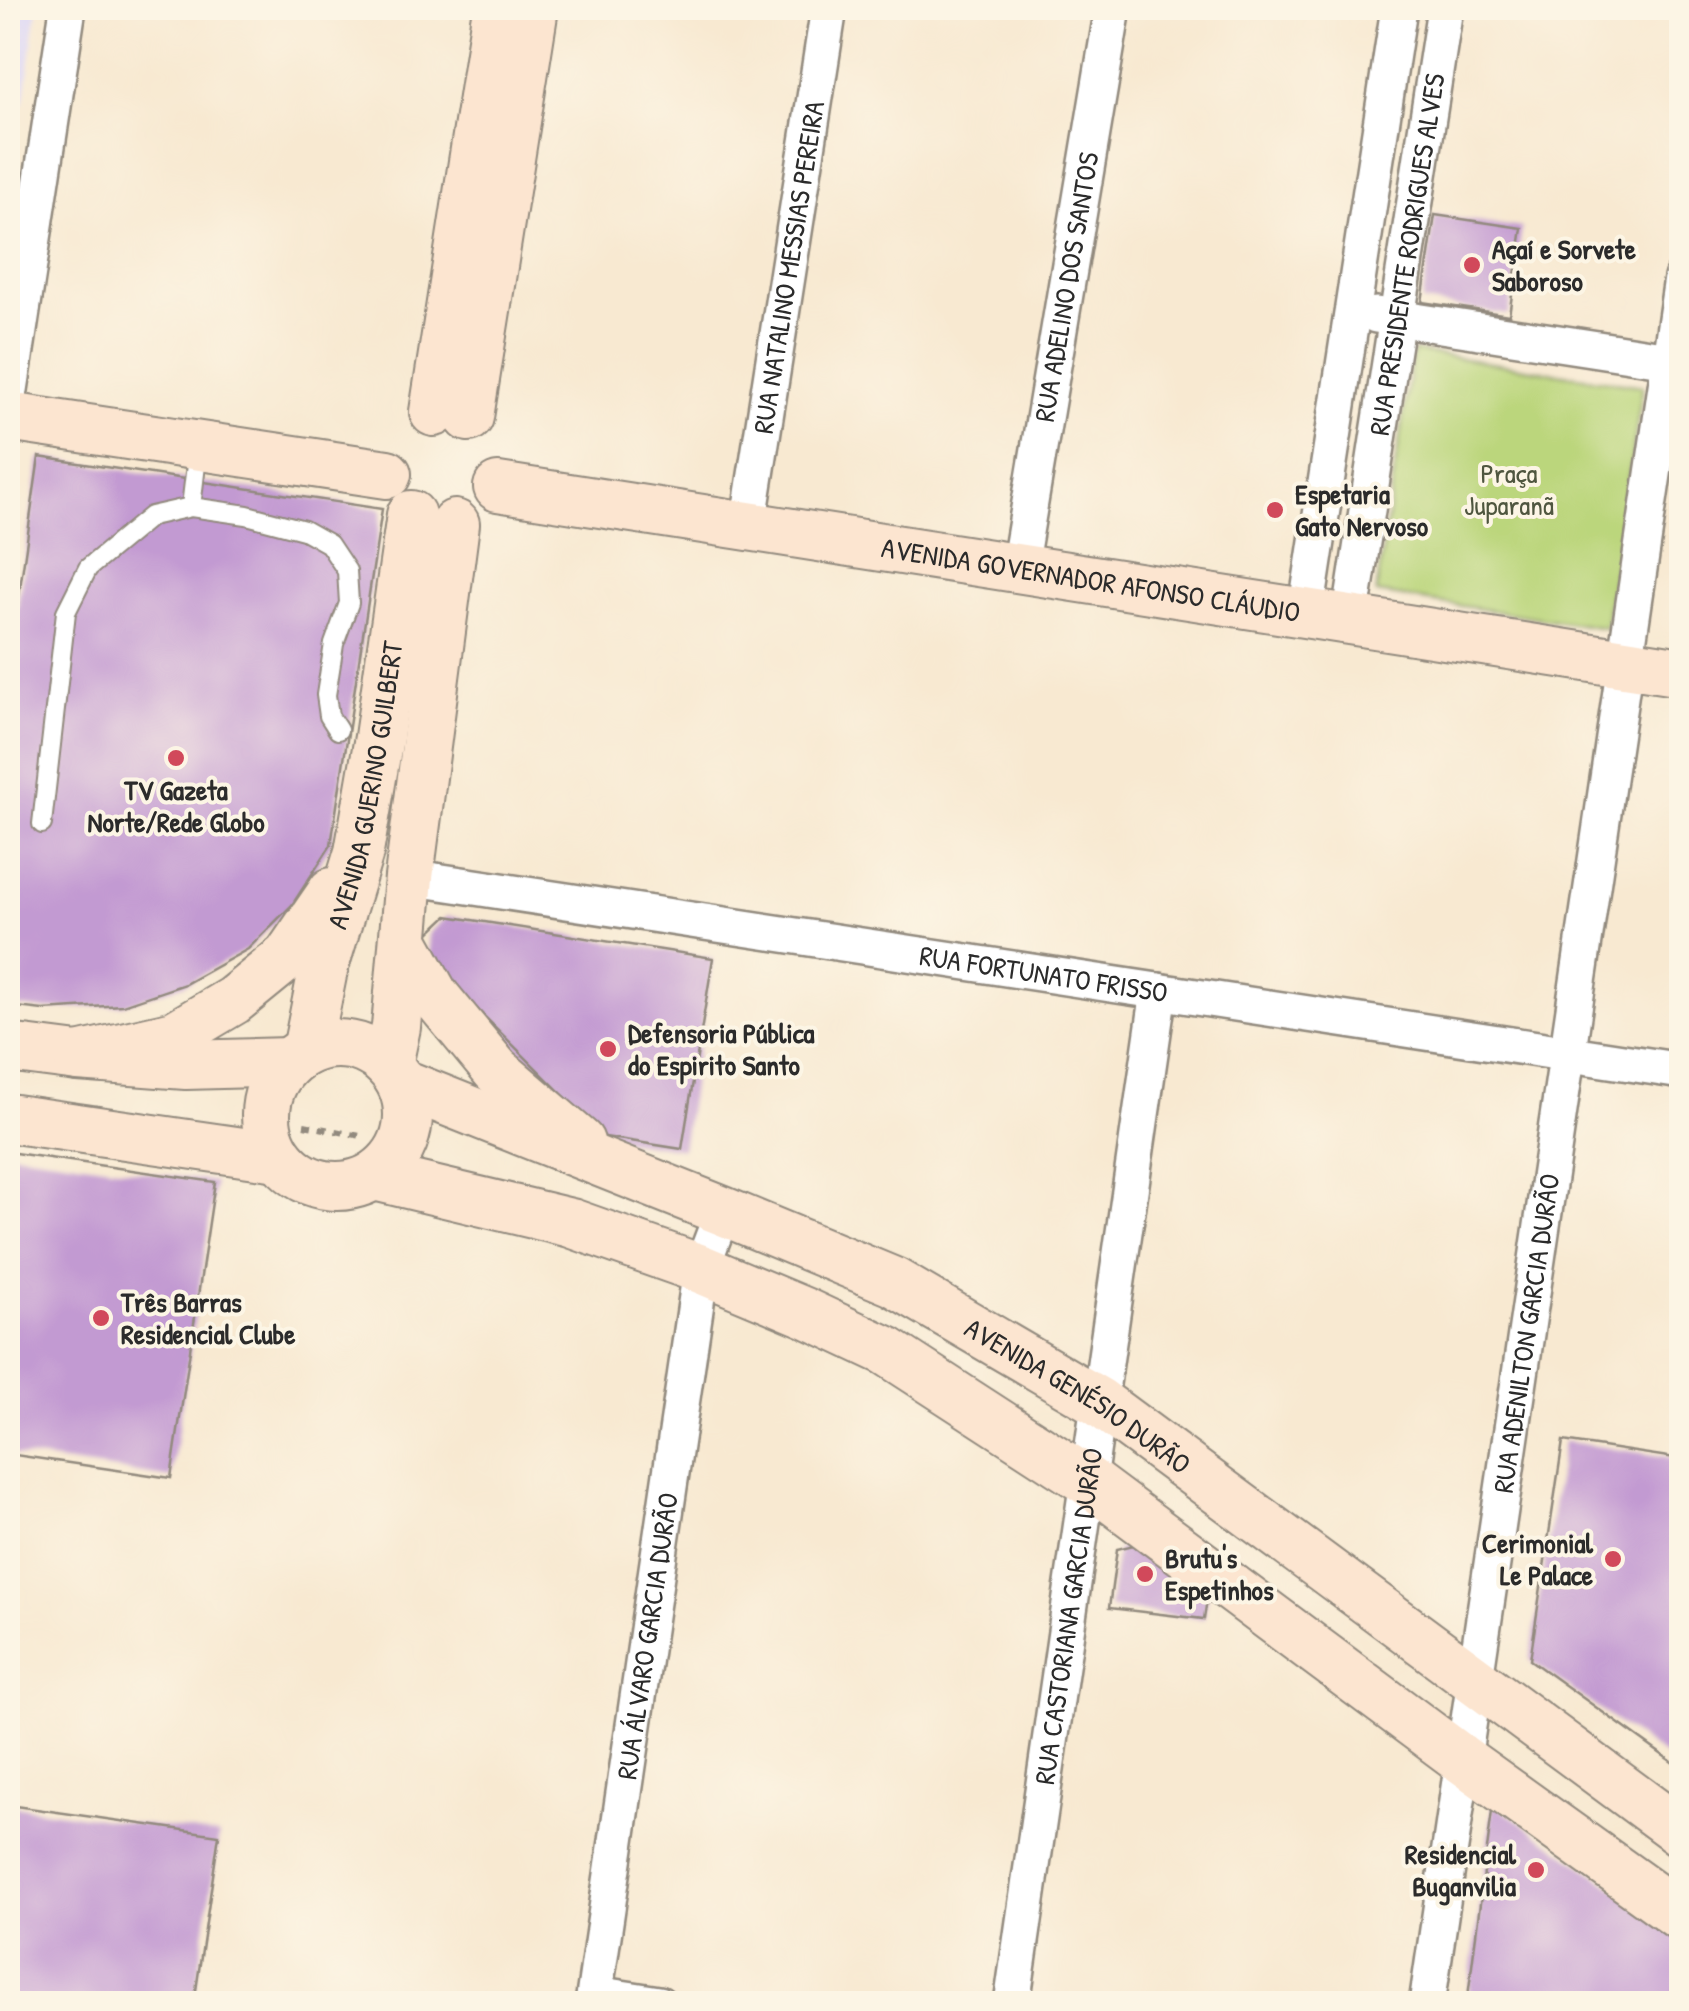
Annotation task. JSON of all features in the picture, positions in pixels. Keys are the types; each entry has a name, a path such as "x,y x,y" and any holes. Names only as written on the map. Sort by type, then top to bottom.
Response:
{"main road":[{"path":"451,414 498,8"},
{"path":"451,414 534,8"},
{"path":"451,414 484,426 500,454 502,470 492,500 482,511 433,520 399,504 390,490 387,457 403,427 417,417 451,414"},
{"path":"8,417 387,474"},
{"name":"AVENIDA GOVERNADOR AFONSO CLÁUDIO","path":"498,487 1682,672"},
{"name":"AVENIDA GUERINO GUILBERT","path":"298,1056 360,852 380,737 433,520"},
{"name":"AVENIDA GUERINO GUILBERT","path":"394,1074 433,520"},
{"path":"78,1057 174,1035 234,1000 288,956 360,852"},
{"path":"404,941 434,996 496,1070 569,1134 619,1170"},
{"path":"8,1048 186,1065 298,1056 328,1044 350,1045 370,1052 394,1074 407,1103 408,1124 402,1144 391,1162 374,1176 355,1184 322,1184 293,1172 278,1157 268,1138 267,1097 275,1078 298,1056"},
{"name":"AVENIDA GENÉSIO DURÃO","path":"394,1074 894,1282 1099,1402 1682,1833"},
{"path":"8,1118 278,1157"},
{"path":"374,1176 571,1223 701,1270 886,1351 1088,1481 1463,1760 1682,1916"}],"street":[{"path":"8,404 68,8"},
{"name":"RUA NATALINO MESSIAS PEREIRA","path":"748,526 830,8"},
{"name":"RUA ADELINO DOS SANTOS","path":"1019,568 1113,8"},
{"name":"RUA PRESIDENTE RODRIGUES ALVES","path":"1328,617 1352,311 1399,8"},
{"name":"RUA PRESIDENTE RODRIGUES ALVES","path":"1328,617 1397,318 1445,8"},
{"name":"RUA ADENILTON GARCIA DURÃO","path":"1427,2004 1623,663 1675,361 1682,278"},
{"path":"1352,311 1675,361"},
{"name":"RUA FORTUNATO FRISSO","path":"409,877 1682,1071"},
{"name":"RUA CASTORIANA GARCIA DURÃO","path":"1012,2004 1159,991"},
{"name":"RUA ÁLVARO GARCIA DURÃO","path":"594,1999 701,1270 723,1211"},
{"path":"594,1999 659,2004"}],"lane":[{"path":"190,507 198,446"},
{"path":"42,824 66,612 88,568 151,516 190,507 246,514 304,530 329,544 348,570 349,603 334,644 326,695 330,716 338,730"}],"shaded area":[{"path":"8,8 37,8 24,103 8,100"}],"green space":[{"name":"Praça Juparanã","path":"1413,351 1643,386 1605,628 1376,593"}],"building":[{"name":"Açaí e Sorvete Saboroso","path":"1435,215 1522,228 1509,315 1422,302"},
{"name":"TV Gazeta Norte/Rede Globo","path":"39,457 382,509 331,845 292,905 248,949 185,984 123,1005 43,1010 8,1006 8,671"},
{"name":"Defensoria Pública do Espirito Santo","path":"447,916 713,958 682,1149 605,1137 430,962 428,934"},
{"name":"Três Barras Residencial Clube","path":"8,1152 215,1182 171,1478 8,1454"},
{"name":"Cerimonial Le Palace","path":"1563,1441 1682,1459 1682,1769 1530,1660"},
{"name":"Brutu's Espetinhos","path":"1138,1544 1207,1599 1204,1619 1109,1608 1117,1549"},
{"name":"Residencial Buganvilia","path":"1493,1803 1682,1936 1682,2004 1467,2004"},
{"path":"8,1805 219,1835 194,2004 8,2004"}],"place":[{"name":"Açaí e Sorvete Saboroso","path":"1472,265"},
{"name":"Espetaria Gato Nervoso","path":"1275,510"},
{"name":"TV Gazeta Norte/Rede Globo","path":"176,758"},
{"name":"Defensoria Pública do Espirito Santo","path":"608,1049"},
{"name":"Três Barras Residencial Clube","path":"101,1318"},
{"name":"Cerimonial Le Palace","path":"1613,1559"},
{"name":"Brutu's Espetinhos","path":"1145,1574"},
{"name":"Residencial Buganvilia","path":"1536,1870"}]}
